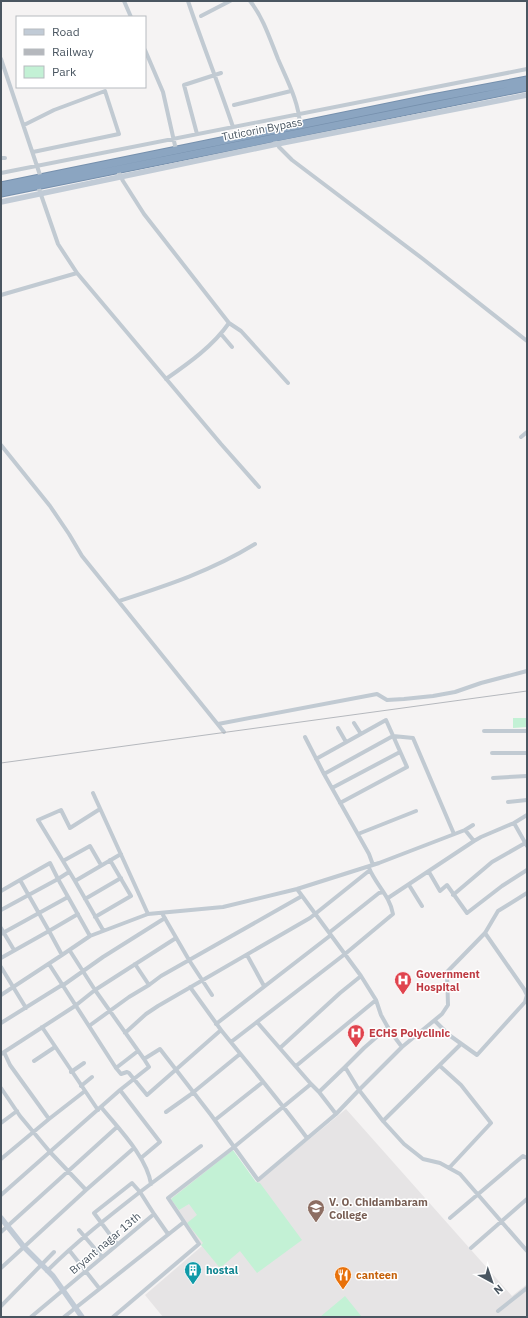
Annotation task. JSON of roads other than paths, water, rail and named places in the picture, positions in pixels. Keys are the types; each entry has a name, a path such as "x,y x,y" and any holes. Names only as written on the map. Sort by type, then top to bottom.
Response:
{"highway":[{"name":"Tuticorin Bypass","path":"1,186 527,80"},
{"name":"Tuticorin Bypass","path":"1,193 275,141 527,87"}],"street":[{"path":"124,1 131,16"},
{"path":"188,1 233,127"},
{"path":"201,16 230,1"},
{"path":"250,1 267,31 300,114 300,125"},
{"path":"146,52 163,92 176,150"},
{"path":"1,59 41,178"},
{"path":"1,173 527,69"},
{"path":"197,134 184,85 221,73"},
{"path":"24,125 54,110 105,91 119,134 33,152"},
{"path":"234,104 291,91"},
{"path":"1,202 121,177 275,141 527,95"},
{"path":"275,141 292,160 423,259 527,341"},
{"path":"117,170 144,214 229,323 241,331 288,383"},
{"path":"38,186 58,244 77,273 258,487"},
{"path":"1,295 77,273"},
{"path":"166,379 191,361 221,334 229,323"},
{"path":"221,334 232,347"},
{"path":"521,437 527,432"},
{"path":"1,446 50,506 70,534 82,556 224,732"},
{"path":"119,601 203,572 255,544"},
{"path":"218,724 377,694 387,700 392,700 448,693 527,671"},
{"path":"316,759 386,720 407,767 340,803"},
{"path":"354,723 361,734"},
{"path":"338,728 346,742"},
{"path":"484,731 527,731"},
{"path":"324,774 393,736 413,738 454,834"},
{"path":"231,1042 394,914 388,898 383,892 371,867 369,854 305,737"},
{"path":"332,788 400,752"},
{"path":"492,753 527,753"},
{"path":"494,778 527,776"},
{"path":"93,793 148,914"},
{"path":"508,802 527,800"},
{"path":"100,809 70,828 61,810 38,820 103,930"},
{"path":"358,834 416,811"},
{"path":"388,898 480,837 514,823 527,815"},
{"path":"453,895 492,862 526,844 514,823"},
{"path":"1,995 70,951 90,936 103,930 148,914 163,915 223,907 297,889 371,867 465,830 473,825"},
{"path":"465,830 474,841"},
{"path":"63,862 90,846 101,865"},
{"path":"74,881 121,854"},
{"path":"95,916 131,896 110,860"},
{"path":"1,892 50,862 90,936"},
{"path":"125,1033 146,1014 316,914 371,867"},
{"path":"429,872 440,891 447,885 467,913 502,886 527,870"},
{"path":"1,910 69,872"},
{"path":"85,899 121,878"},
{"path":"20,880 62,955"},
{"path":"409,885 422,906"},
{"path":"297,889 361,976 376,1000 381,1015 402,1047"},
{"path":"216,1024 330,934 379,893 383,892"},
{"path":"144,1059 160,1049 215,1120 258,1180 336,1114 402,1047 442,1014 448,1005 447,972 485,934 498,911 527,892"},
{"path":"89,1026 161,976 302,896"},
{"path":"2,933 68,897"},
{"path":"1,958 78,914"},
{"path":"163,915 189,960 212,995"},
{"path":"1,1024 83,971 163,915"},
{"path":"1,928 2,933 14,950"},
{"path":"435,1021 449,1035 477,1055 525,1002 527,996 524,989 485,934"},
{"path":"49,1118 2,1053 75,1006 95,990 176,938"},
{"path":"1,1195 120,1090 149,1067 95,990 70,951"},
{"path":"247,955 264,986"},
{"path":"49,964 116,1068 121,1074 128,1072 147,1095 221,1030"},
{"path":"135,964 149,985"},
{"path":"1,968 26,1008"},
{"path":"280,1048 328,1003 361,976"},
{"path":"190,987 216,1024 284,1107 307,1138"},
{"path":"296,1066 376,1000"},
{"path":"257,1022 319,1092 336,1114"},
{"path":"42,1027 81,1086 117,1127 141,1158 150,1177 151,1184"},
{"path":"319,1092 388,1027"},
{"path":"383,1121 461,1044"},
{"path":"34,1061 55,1047"},
{"path":"116,1068 138,1051"},
{"path":"166,1112 240,1054"},
{"path":"71,1072 84,1063"},
{"path":"440,1066 460,1085 490,1123 449,1168"},
{"path":"345,1067 359,1090 383,1121 404,1144 423,1160 440,1163 460,1174 501,1223 527,1251"},
{"path":"81,1086 92,1077"},
{"path":"215,1120 263,1082"},
{"path":"113,1317 199,1244 168,1198 234,1147 311,1084"},
{"path":"120,1090 160,1142 141,1158"},
{"path":"2,1091 33,1132 86,1190"},
{"path":"1,1159 49,1118 85,1091"},
{"path":"1,1123 17,1111"},
{"path":"1,1232 117,1127"},
{"path":"47,1271 84,1236 201,1146"},
{"path":"1,1268 134,1148"},
{"path":"450,1218 525,1157"},
{"path":"117,1244 94,1213 132,1183 140,1192"},
{"name":"Bryant nagar 13th","path":"31,1317 154,1214 140,1192"},
{"path":"471,1248 527,1199"},
{"path":"154,1214 168,1234"},
{"path":"1,1218 24,1247 64,1290 82,1317"},
{"path":"64,1317 184,1222"},
{"path":"79,1230 102,1257"},
{"path":"69,1250 99,1288"},
{"path":"1,1306 54,1252"},
{"path":"498,1310 527,1288"}],"railway":[{"path":"1,763 527,691"}],"place":[{"name":"Government Hospital","path":"403,995"},
{"name":"ECHS Polyclinic","path":"356,1048"},
{"name":"V. O. Chidambaram College","path":"316,1223"},
{"name":"hostal","path":"193,1285"},
{"name":"canteen","path":"343,1290"}]}
